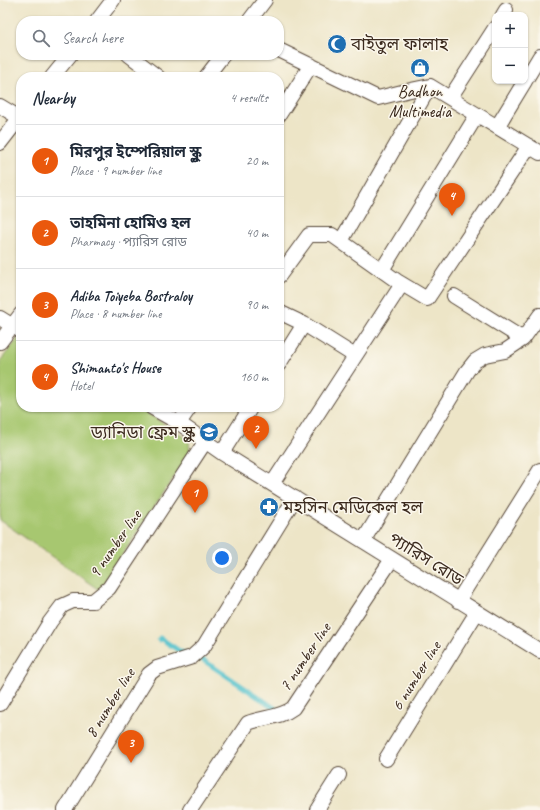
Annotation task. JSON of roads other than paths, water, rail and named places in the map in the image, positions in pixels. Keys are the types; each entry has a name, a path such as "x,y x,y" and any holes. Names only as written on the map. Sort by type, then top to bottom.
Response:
{"street":[{"path":"101,16 113,0"},
{"path":"253,16 265,0"},
{"path":"450,98 492,33"},
{"path":"284,52 378,98 406,90 430,86 535,150 426,299 332,236 309,236 284,269"},
{"path":"528,76 540,56"},
{"path":"56,72 66,60"},
{"path":"136,60 151,72"},
{"path":"210,72 219,60"},
{"path":"284,107 311,65"},
{"path":"497,127 523,84"},
{"path":"341,241 430,86"},
{"path":"0,106 16,115"},
{"path":"382,270 478,115"},
{"path":"0,143 16,122"},
{"path":"272,484 402,284"},
{"path":"454,296 523,339"},
{"path":"284,314 304,324 355,356"},
{"path":"363,541 471,366 475,361 485,355 505,351 523,339 540,315"},
{"path":"284,356 304,324"},
{"path":"0,342 11,325"},
{"name":"প্যারিস রোড","path":"159,412 222,453 540,651"},
{"path":"179,424 187,412"},
{"path":"222,453 249,412"},
{"name":"9 number line","path":"0,704 50,622 62,606 73,601 93,601 109,588 206,442"},
{"path":"458,601 540,470"},
{"name":"8 number line","path":"65,810 149,674 157,668 192,657 204,646 295,498"},
{"name":"7 number line","path":"190,810 248,723 281,715 293,708 392,559"},
{"name":"6 number line","path":"386,759 477,612"},
{"path":"317,810 339,775"}],"waterway":[{"path":"159,640 160,638 181,652 203,660 276,709"}],"place":[{"name":"বাইতুল ফালাহ","path":"337,44"},
{"name":"Badhon Multimedia","path":"420,68"},
{"name":"Shimanto's House","path":"452,216"},
{"name":"ড্যানিডা ফ্রেম স্কুল","path":"209,432"},
{"name":"তাহমিনা হোমিও হল","path":"256,449"},
{"name":"মহসিন মেডিকেল হল","path":"269,507"},
{"name":"মিরপুর ইম্পেরিয়াল স্কুল","path":"195,513"},
{"name":"Adiba Toiyeba Bostraloy","path":"131,763"}]}
